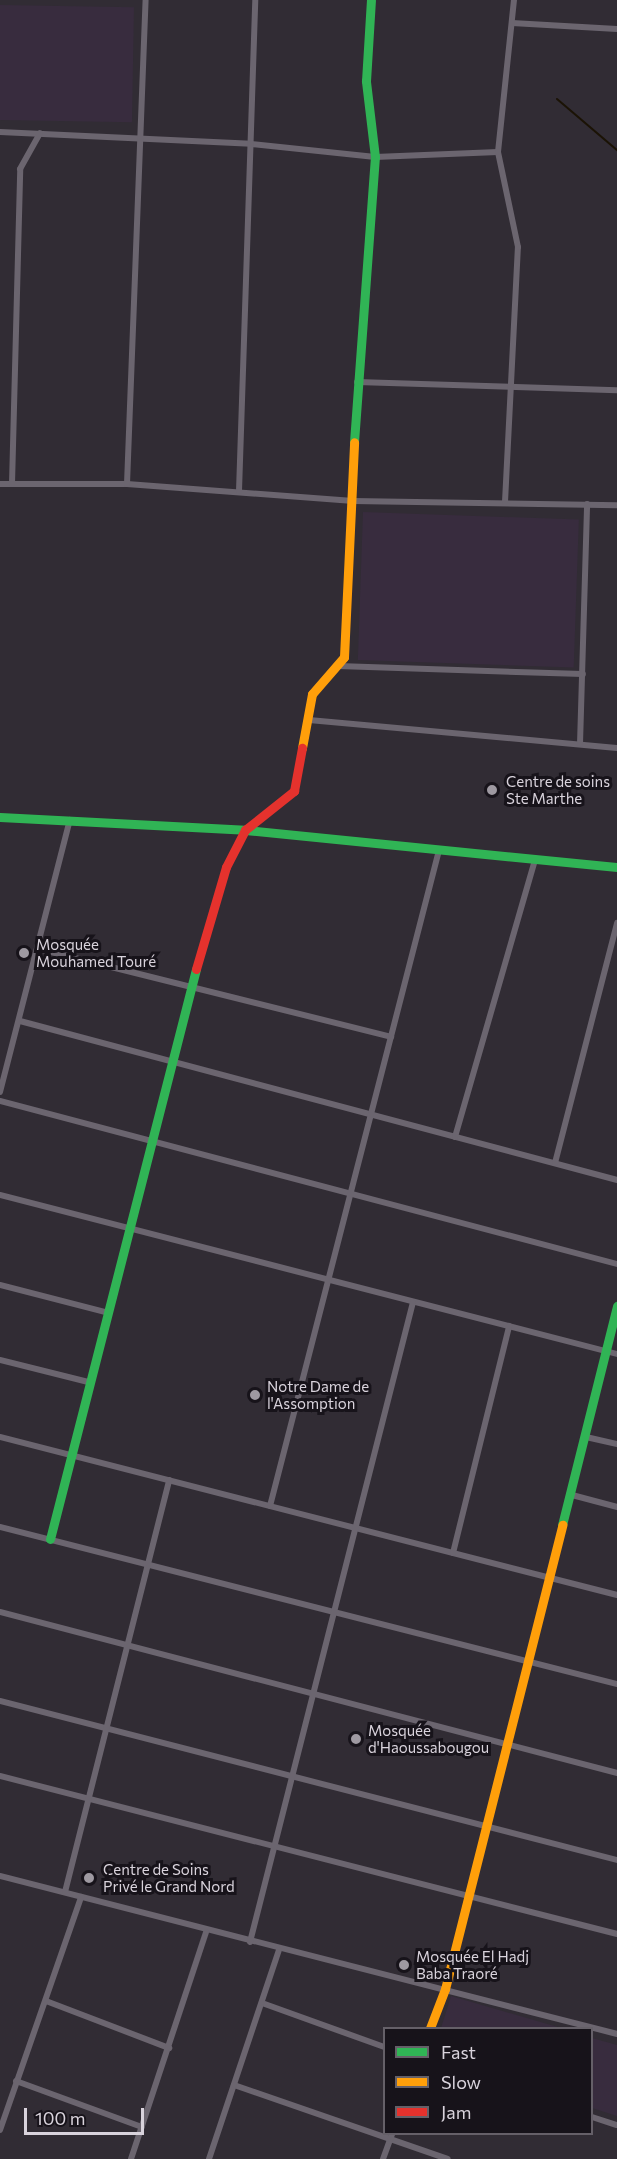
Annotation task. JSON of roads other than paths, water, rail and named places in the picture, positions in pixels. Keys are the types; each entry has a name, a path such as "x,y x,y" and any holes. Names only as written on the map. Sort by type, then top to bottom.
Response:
{"street":[{"path":"127,484 146,0"},
{"path":"239,491 255,0"},
{"path":"50,1539 105,1312 189,988 232,848 245,830 294,791 312,694 344,657 357,382 375,157 366,81 370,0"},
{"path":"505,502 509,386 518,247 498,152 514,0"},
{"path":"512,23 617,29"},
{"path":"0,132 251,144 375,157 498,152"},
{"path":"12,484 20,169 40,133"},
{"path":"357,382 617,390"},
{"path":"0,484 127,484 353,501 617,505"},
{"path":"580,744 587,504"},
{"path":"338,666 583,674"},
{"path":"309,720 617,748"},
{"path":"0,817 245,830 617,867"},
{"path":"0,1092 39,949 70,820"},
{"path":"270,1506 439,850"},
{"path":"455,1137 535,860"},
{"path":"555,1163 617,923"},
{"path":"39,949 391,1037"},
{"path":"20,1021 617,1180"},
{"path":"0,1101 617,1264"},
{"path":"0,1195 612,1353"},
{"path":"0,1285 105,1312"},
{"path":"250,1942 360,1529 413,1302"},
{"path":"430,2027 445,1989 527,1660 586,1437 612,1353 617,1306"},
{"path":"453,1553 509,1326"},
{"path":"0,1360 88,1382"},
{"path":"0,1437 617,1595"},
{"path":"586,1437 617,1444"},
{"path":"65,1892 169,1480"},
{"path":"572,1495 617,1507"},
{"path":"0,1527 617,1684"},
{"path":"0,1612 617,1773"},
{"path":"0,1701 617,1860"},
{"path":"0,1776 617,1934"},
{"path":"0,1876 206,1932 445,1989 590,2027"},
{"path":"0,2130 81,1897"},
{"path":"131,2159 206,1932"},
{"path":"209,2159 279,1950"},
{"path":"46,2001 169,2048"},
{"path":"262,2003 383,2047"},
{"path":"593,2028 617,2034"},
{"path":"16,2081 142,2127"},
{"path":"234,2085 383,2133"},
{"path":"593,2118 617,2125"},
{"path":"383,2159 391,2136 448,2159"}],"waterway":[{"path":"557,99 617,150"}],"place":[{"name":"Centre de soins Ste Marthe","path":"492,790"},
{"name":"Mosquée Mouhamed Touré","path":"24,953"},
{"name":"Notre Dame de l'Assomption","path":"255,1395"},
{"name":"Mosquée d'Haoussabougou","path":"356,1739"},
{"name":"Centre de Soins Privé le Grand Nord","path":"89,1878"},
{"name":"Mosquée El Hadj Baba Traoré","path":"404,1965"}]}
